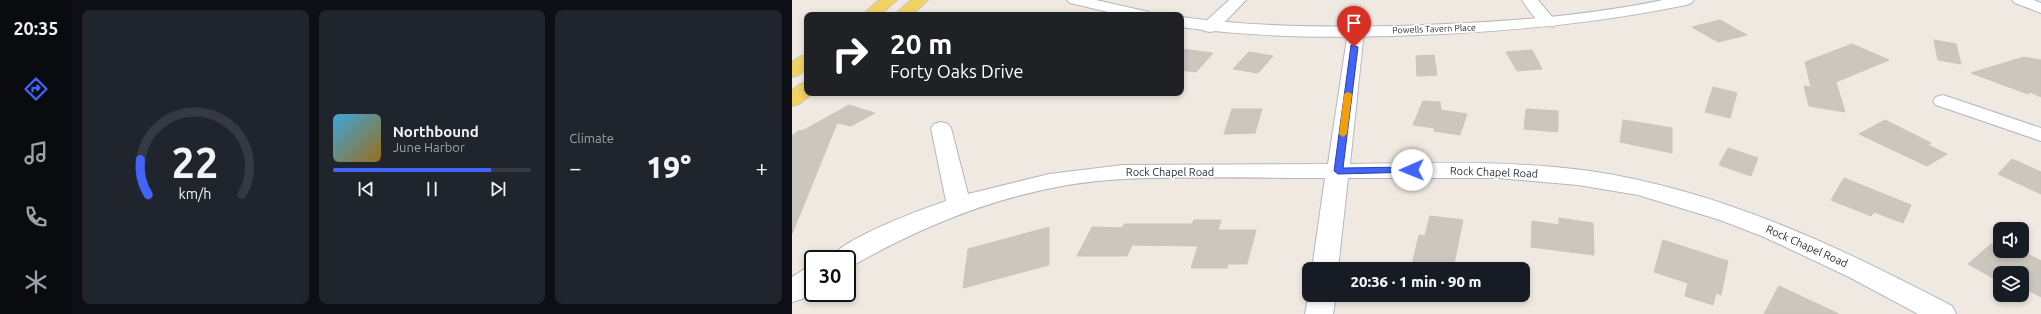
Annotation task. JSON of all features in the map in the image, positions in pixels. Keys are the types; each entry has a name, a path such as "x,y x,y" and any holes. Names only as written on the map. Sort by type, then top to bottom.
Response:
{"main road":[{"path":"874,12 889,0"},
{"path":"906,12 920,0"},
{"path":"792,71 804,62"},
{"path":"792,100 804,90"}],"street":[{"path":"1075,0 1129,12"},
{"path":"1210,27 1238,0"},
{"path":"1530,0 1549,23"},
{"name":"Powells Tavern Place","path":"1184,23 1210,27 1256,30 1356,31 1459,29 1549,23 1639,10 1686,0"},
{"path":"2020,0 2041,8"},
{"path":"1326,262 1356,31"},
{"path":"1943,102 2041,135"},
{"path":"941,128 959,205"},
{"name":"Rock Chapel Road","path":"856,252 912,223 959,205 1008,189 1080,175 1123,172 1485,170 1538,173 1592,179 1645,190 1700,205 1759,225 1882,280 1942,314"},
{"path":"792,291 804,283"},
{"path":"1319,314 1321,302"}],"building":[{"path":"1720,20 1747,35 1718,42 1692,27"},
{"path":"1934,40 1956,44 1961,64 1938,60"},
{"path":"1852,44 1889,60 1836,82 1845,112 1809,106 1804,86 1811,87 1805,62"},
{"path":"1184,49 1213,53 1196,72 1184,70"},
{"path":"1532,50 1542,69 1517,71 1506,52"},
{"path":"1249,52 1273,56 1258,73 1233,69"},
{"path":"1434,55 1437,75 1417,76 1416,56"},
{"path":"2024,57 2041,60 2041,97 2030,92 2028,94 1971,73"},
{"path":"1713,87 1737,93 1730,118 1705,112"},
{"path":"1423,101 1440,102 1441,110 1467,114 1460,135 1434,131 1435,128 1413,125"},
{"path":"849,105 875,113 851,126 837,123 792,234 792,136 798,131 804,130"},
{"path":"1232,109 1262,109 1255,133 1224,134"},
{"path":"1526,109 1558,111 1558,132 1524,129"},
{"path":"1623,120 1672,128 1672,153 1620,142"},
{"path":"1885,120 1931,143 1928,145 1947,154 1927,166 1859,134"},
{"path":"1728,148 1758,158 1751,176 1719,165"},
{"path":"2012,159 2041,172 2041,194 1998,174"},
{"path":"1844,178 1911,205 1903,223 1874,212 1871,216 1831,200"},
{"path":"1430,216 1463,220 1454,262 1413,262 1419,235 1425,236"},
{"path":"1559,218 1593,223 1594,255 1531,247 1532,221 1559,225"},
{"path":"1194,220 1221,220 1218,230 1256,230 1247,264 1228,264 1227,268 1191,268 1198,246 1132,245 1127,256 1077,256 1092,227 1122,228 1124,224 1192,224"},
{"path":"1049,227 1049,265 963,288 968,249"},
{"path":"1663,240 1728,261 1721,295 1716,293 1713,305 1685,296 1688,283 1654,272"},
{"path":"1991,244 1993,245 1993,258 2029,258 2029,255 2041,261 2041,297 2029,291 2029,266 1993,266 1993,278 1968,264"},
{"path":"1779,286 1839,314 1764,314"}],"slow traffic":[{"path":"1343,134 1348,94"}],"route":[{"path":"1354,47 1338,171 1412,170"}]}
